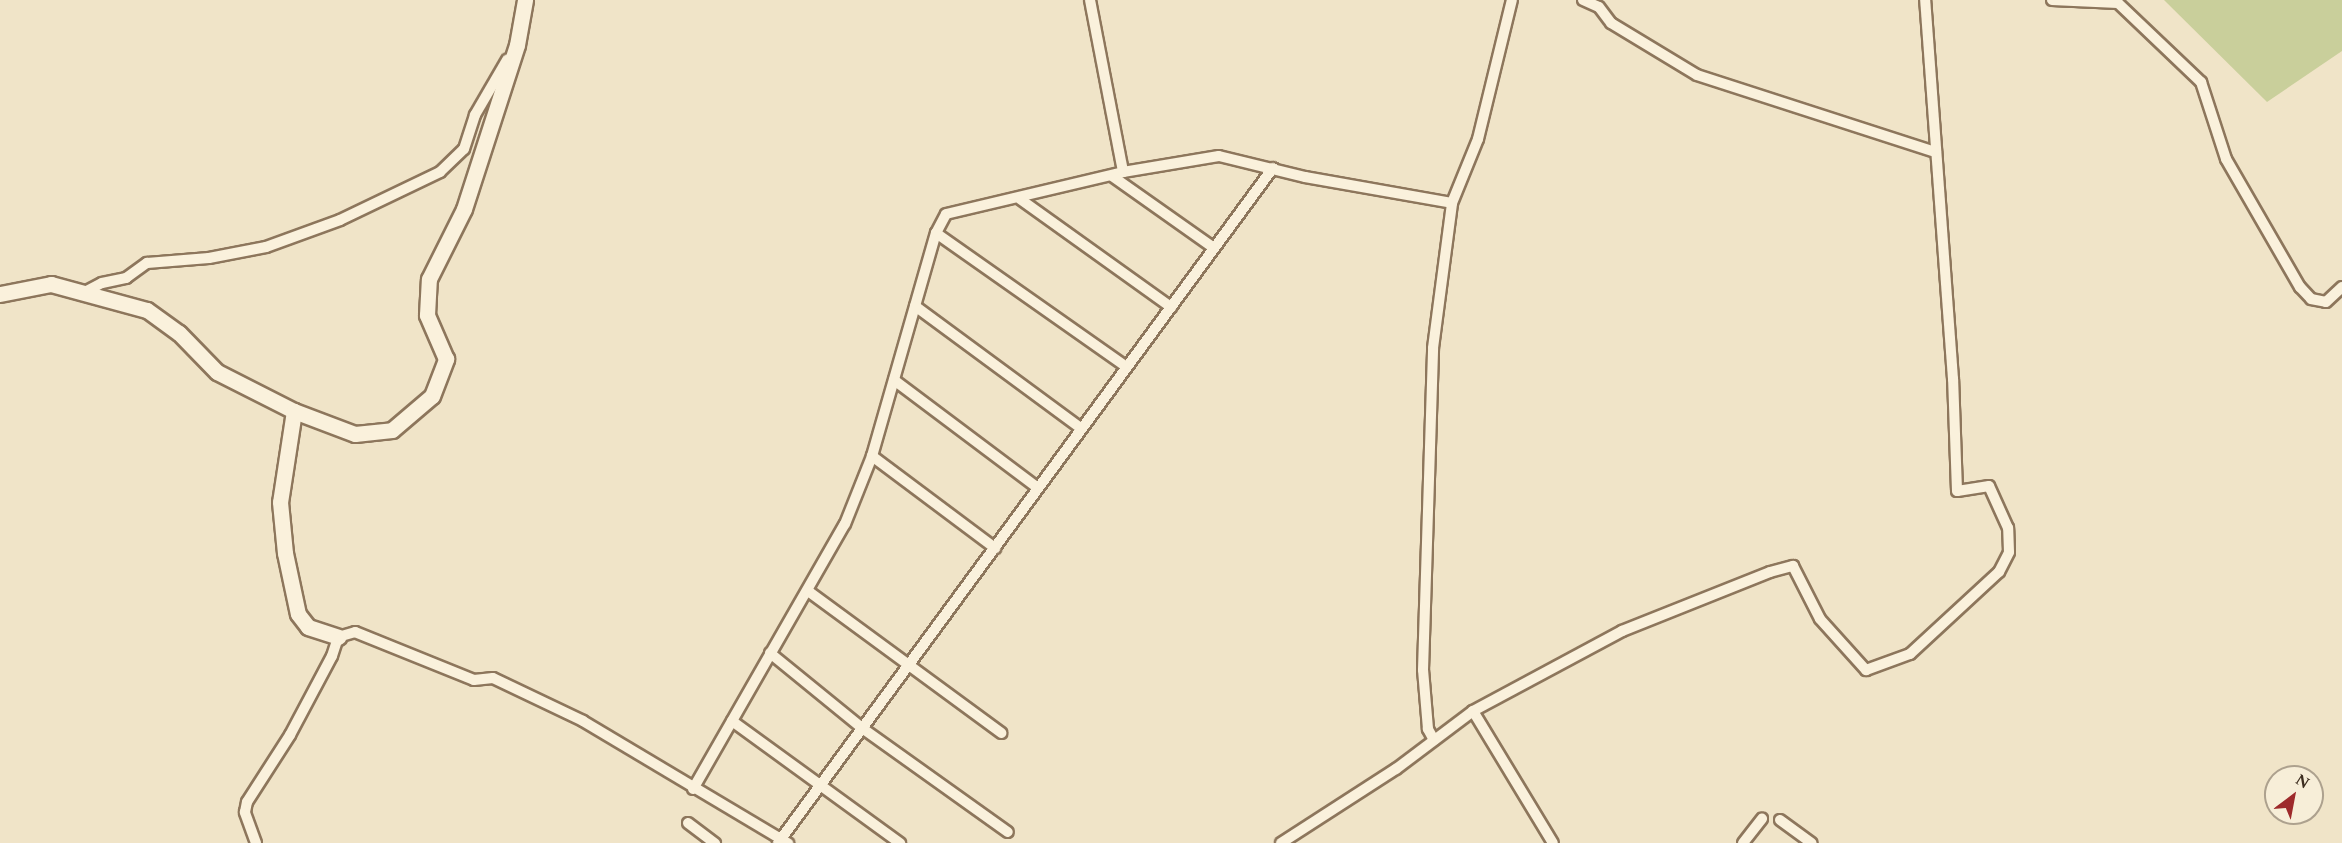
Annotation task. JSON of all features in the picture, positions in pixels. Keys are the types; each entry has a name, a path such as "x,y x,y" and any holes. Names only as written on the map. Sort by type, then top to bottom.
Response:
{"street":[{"path":"0,294 51,284 147,310 179,333 217,372 294,411 355,434 392,430 432,396 446,359 427,315 429,279 464,209 517,45 525,0"},
{"path":"1090,0 1118,174 1214,248"},
{"path":"1434,740 1428,729 1423,670 1433,348 1452,202 1478,139 1512,0"},
{"path":"1583,0 1599,7 1611,23 1697,75 1936,152"},
{"path":"1281,843 1434,740 1473,711 1622,631 1770,572 1793,566 1820,619 1866,670 1910,654 1999,572 2009,552 2008,528 1989,486 1957,491 1953,379 1925,0"},
{"path":"2052,0 2118,3 2201,82 2226,159 2300,286 2311,298 2326,302 2342,287"},
{"path":"83,293 102,283 126,278 147,263 209,258 266,247 340,220 440,172 464,149 476,115 517,45"},
{"path":"693,789 845,524 872,456 936,233 946,214 954,210 1020,199 1118,174 1219,156 1305,177 1452,202"},
{"path":"294,411 280,502 285,553 298,614 308,627 338,637 355,632 474,680 493,678 583,721 782,842 821,784 1273,168"},
{"path":"1020,199 1171,307"},
{"path":"936,233 1127,367"},
{"path":"915,306 1082,429"},
{"path":"894,380 1038,488"},
{"path":"872,456 994,548"},
{"path":"808,591 1000,733"},
{"path":"256,843 245,812 247,802 290,735 332,656 338,637"},
{"path":"770,653 862,728 1008,832"},
{"path":"1473,711 1554,843"},
{"path":"732,721 900,843"},
{"path":"1743,843 1762,819"},
{"path":"1780,820 1812,843"},
{"path":"688,823 715,843"}],"green space":[{"path":"2164,0 2342,0 2342,51 2267,102"}]}
